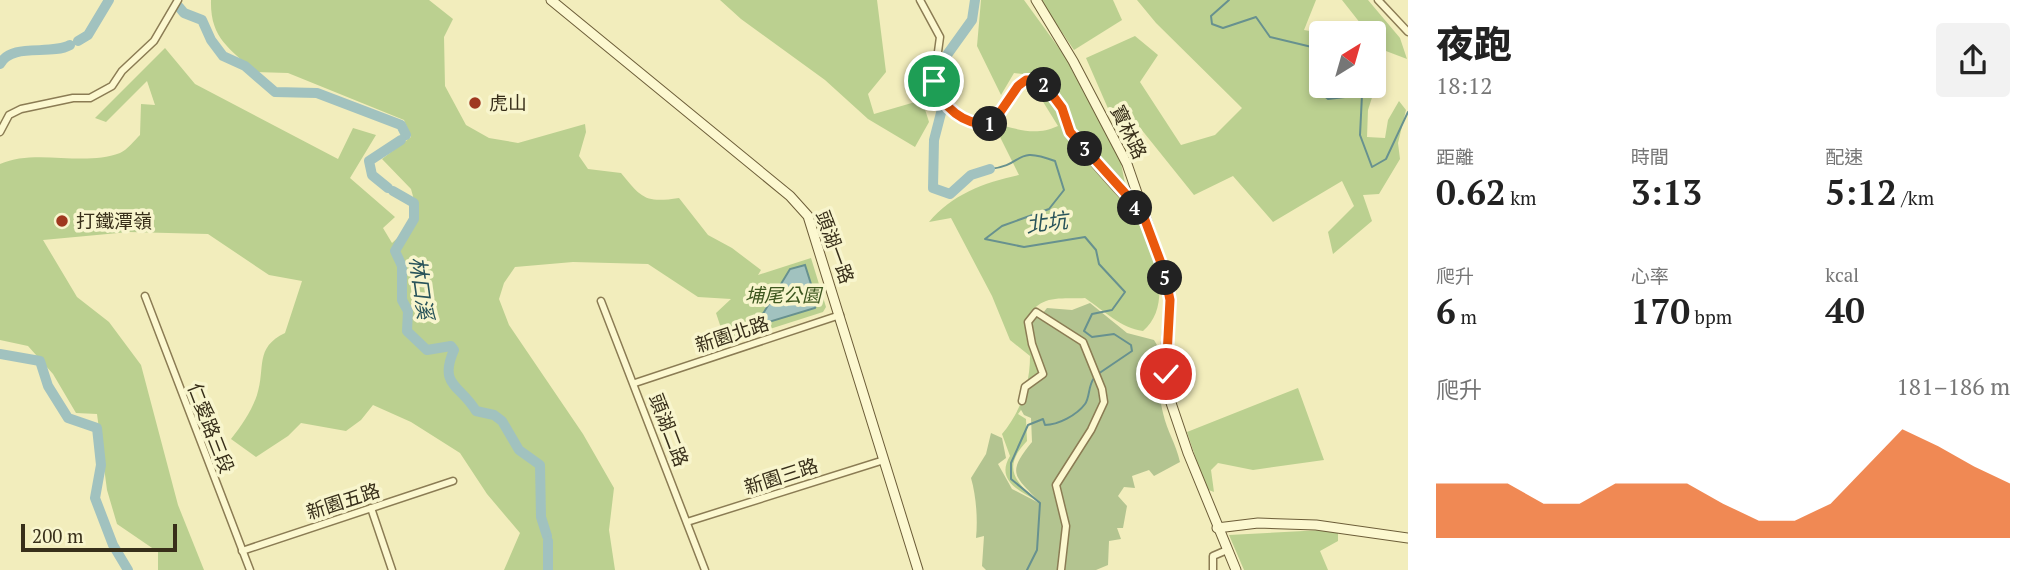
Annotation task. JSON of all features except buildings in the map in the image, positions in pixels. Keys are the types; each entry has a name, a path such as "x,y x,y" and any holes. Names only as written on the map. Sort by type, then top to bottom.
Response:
{"street":[{"path":"0,132 9,115 21,109 73,97 90,98 102,93 136,55 154,41 178,0"},
{"name":"頭湖一路","path":"551,0 800,205 813,229 918,570"},
{"path":"920,0 940,37 934,81 945,105 976,125 992,124 1018,86 1026,80 1035,80 1045,85 1062,108 1070,132 1142,212"},
{"name":"寶林路","path":"1036,0 1073,61 1122,153 1164,271 1170,300 1165,358 1169,397 1217,528 1236,570"},
{"path":"1378,0 1408,32"},
{"name":"仁愛路三段","path":"145,296 250,570"},
{"name":"頭湖二路","path":"601,302 635,383 705,570"},
{"path":"1022,401 1025,387 1043,373 1031,344 1028,322 1036,312 1083,342 1102,389 1101,409 1075,458 1056,485 1066,526 1061,570"},
{"name":"新園北路","path":"635,383 840,315"},
{"name":"新園三路","path":"687,522 884,460"},
{"name":"新園五路","path":"242,551 453,481"},
{"path":"371,508 392,570"},
{"path":"1217,528 1258,523 1316,525 1408,538"},
{"path":"1213,570 1213,556 1227,550"}],"green space":[{"name":"埔尾公園","path":"211,0 429,0 453,19 444,37 445,86 466,125 489,138 518,143 585,124 586,132 579,156 588,169 621,173 634,189 652,199 679,198 708,235 732,248 761,270 758,275 811,258 826,307 823,312 726,343 716,313 731,299 698,297 648,264 573,262 515,267 504,283 499,299 509,325 583,434 614,488 609,530 615,570 504,570 520,533 487,494 460,453 411,422 373,405 361,420 346,431 301,423 288,436 256,457 231,439 255,401 265,352 275,339 285,333 302,281 269,275 208,234 129,232 43,240 77,297 109,322 141,365 178,505 204,570 158,570 158,552 117,524 107,490 97,414 76,413 53,374 28,346 0,340 0,164 44,157 105,157 123,152 140,135 141,104 155,105 147,81 106,122 95,118 165,48 195,84 338,159 353,128 376,135 350,178 395,217 383,228 392,243 419,218 411,189 382,159 411,137 404,120 288,73 255,72 229,49 218,33"},
{"path":"720,0 877,0 886,72 868,94 874,114 922,100 929,122 915,147 868,119 825,80 741,19"},
{"path":"981,0 1024,0 1064,55 1121,163 1126,189 1079,136 1061,98 1040,76 1014,73 1001,95 977,46"},
{"path":"1040,0 1113,0 1122,20 1074,50"},
{"path":"1137,0 1316,0 1304,30 1309,31 1309,98 1372,98 1368,110 1367,137 1385,138 1388,120 1399,101 1406,110 1398,143 1400,159 1379,194 1363,195 1372,221 1333,254 1328,232 1354,206 1342,181 1273,222 1233,176 1194,195 1137,124 1117,129 1086,58 1135,36 1158,55 1140,82 1181,145 1215,135 1242,108 1156,23"},
{"path":"1342,0 1368,0 1386,21 1359,21"},
{"path":"1386,21 1400,38 1407,59 1386,51"},
{"path":"1037,92 1054,106 1061,126 1138,223 1151,249 1159,294 1152,320 1143,331 1120,323 1085,298 1046,301 1035,307 1029,316 1026,336 1029,348 1045,378 1018,414 1026,419 1027,441 1013,465 1017,479 1036,500 1016,488 1007,477 1006,464 1010,456 1002,434 1023,397 1030,356 1010,340 992,296 951,218 929,222 958,197 1019,175 999,135 1004,126 1037,131 1058,126"},
{"path":"1090,303 1127,333 1154,340 1157,345 1154,347 1156,354 1153,360 1159,379 1155,381 1180,462 1154,476 1149,470 1132,476 1135,488 1124,487 1118,496 1127,506 1123,528 1117,528 1121,539 1109,541 1108,565 1096,570 986,570 982,566 984,536 976,538 976,507 971,478 986,454 991,433 1002,438 1006,458 998,464 1012,489 1041,504 1020,481 1016,469 1023,453 1032,442 1031,418 1024,415 1020,408 1026,388 1043,369 1029,325 1036,314 1042,314 1047,308 1072,310"},
{"path":"1298,388 1324,460 1253,470 1218,463 1211,470 1214,492 1206,489 1187,432"},
{"path":"1338,531 1338,541 1320,551 1328,570 1244,570 1229,535"}],"water":[{"path":"805,265 817,303 815,308 762,324 761,317 790,269"}],"waterway":[{"path":"78,41 88,35 109,0"},
{"name":"北坑","path":"945,98 948,88 944,59 972,20 975,0"},
{"path":"1229,0 1211,16 1212,24 1223,28 1256,17 1270,37 1316,48 1313,87 1328,99 1362,95 1360,135 1372,167 1386,159 1408,112"},
{"name":"林口溪","path":"179,7 184,13 202,20 211,40 223,56 245,66 275,92 317,93 401,125 406,135"},
{"path":"0,64 13,53 52,50 70,45"},
{"name":"北坑","path":"942,109 934,140 933,188 950,194 971,175 990,169"},
{"name":"林口溪","path":"388,188 372,175 369,161 401,140"},
{"name":"北坑","path":"990,169 1009,164 1025,155 1042,157 1055,161 1064,190 1049,209 1002,226 985,239 1024,247 1085,237 1096,250 1099,264 1125,292 1112,310 1092,314 1084,331 1092,337 1114,334 1131,345 1132,351 1098,374"},
{"name":"林口溪","path":"393,191 414,203 414,219 395,251 402,266 402,300 408,311 407,331 427,350 451,346 454,350 449,371 453,384 476,411 494,415 502,421 519,450 540,465 541,517 547,536"},
{"path":"0,354 40,361 48,386 68,418 97,428 101,465 95,498 113,545 128,570"},
{"name":"北坑","path":"1027,570 1037,550 1040,503 1011,479 1011,463 1028,425 1043,419 1045,425 1050,425 1082,408 1094,378"},
{"name":"林口溪","path":"548,541 548,570"}],"place":[{"name":"虎山","path":"475,103"},
{"name":"打鐵潭嶺","path":"62,221"}],"route":[{"path":"934,81 937,93 945,105 976,125 992,124 1018,86 1026,80 1035,80 1045,85 1062,108 1070,132 1136,209 1142,212 1164,271 1170,300 1166,374"}]}
